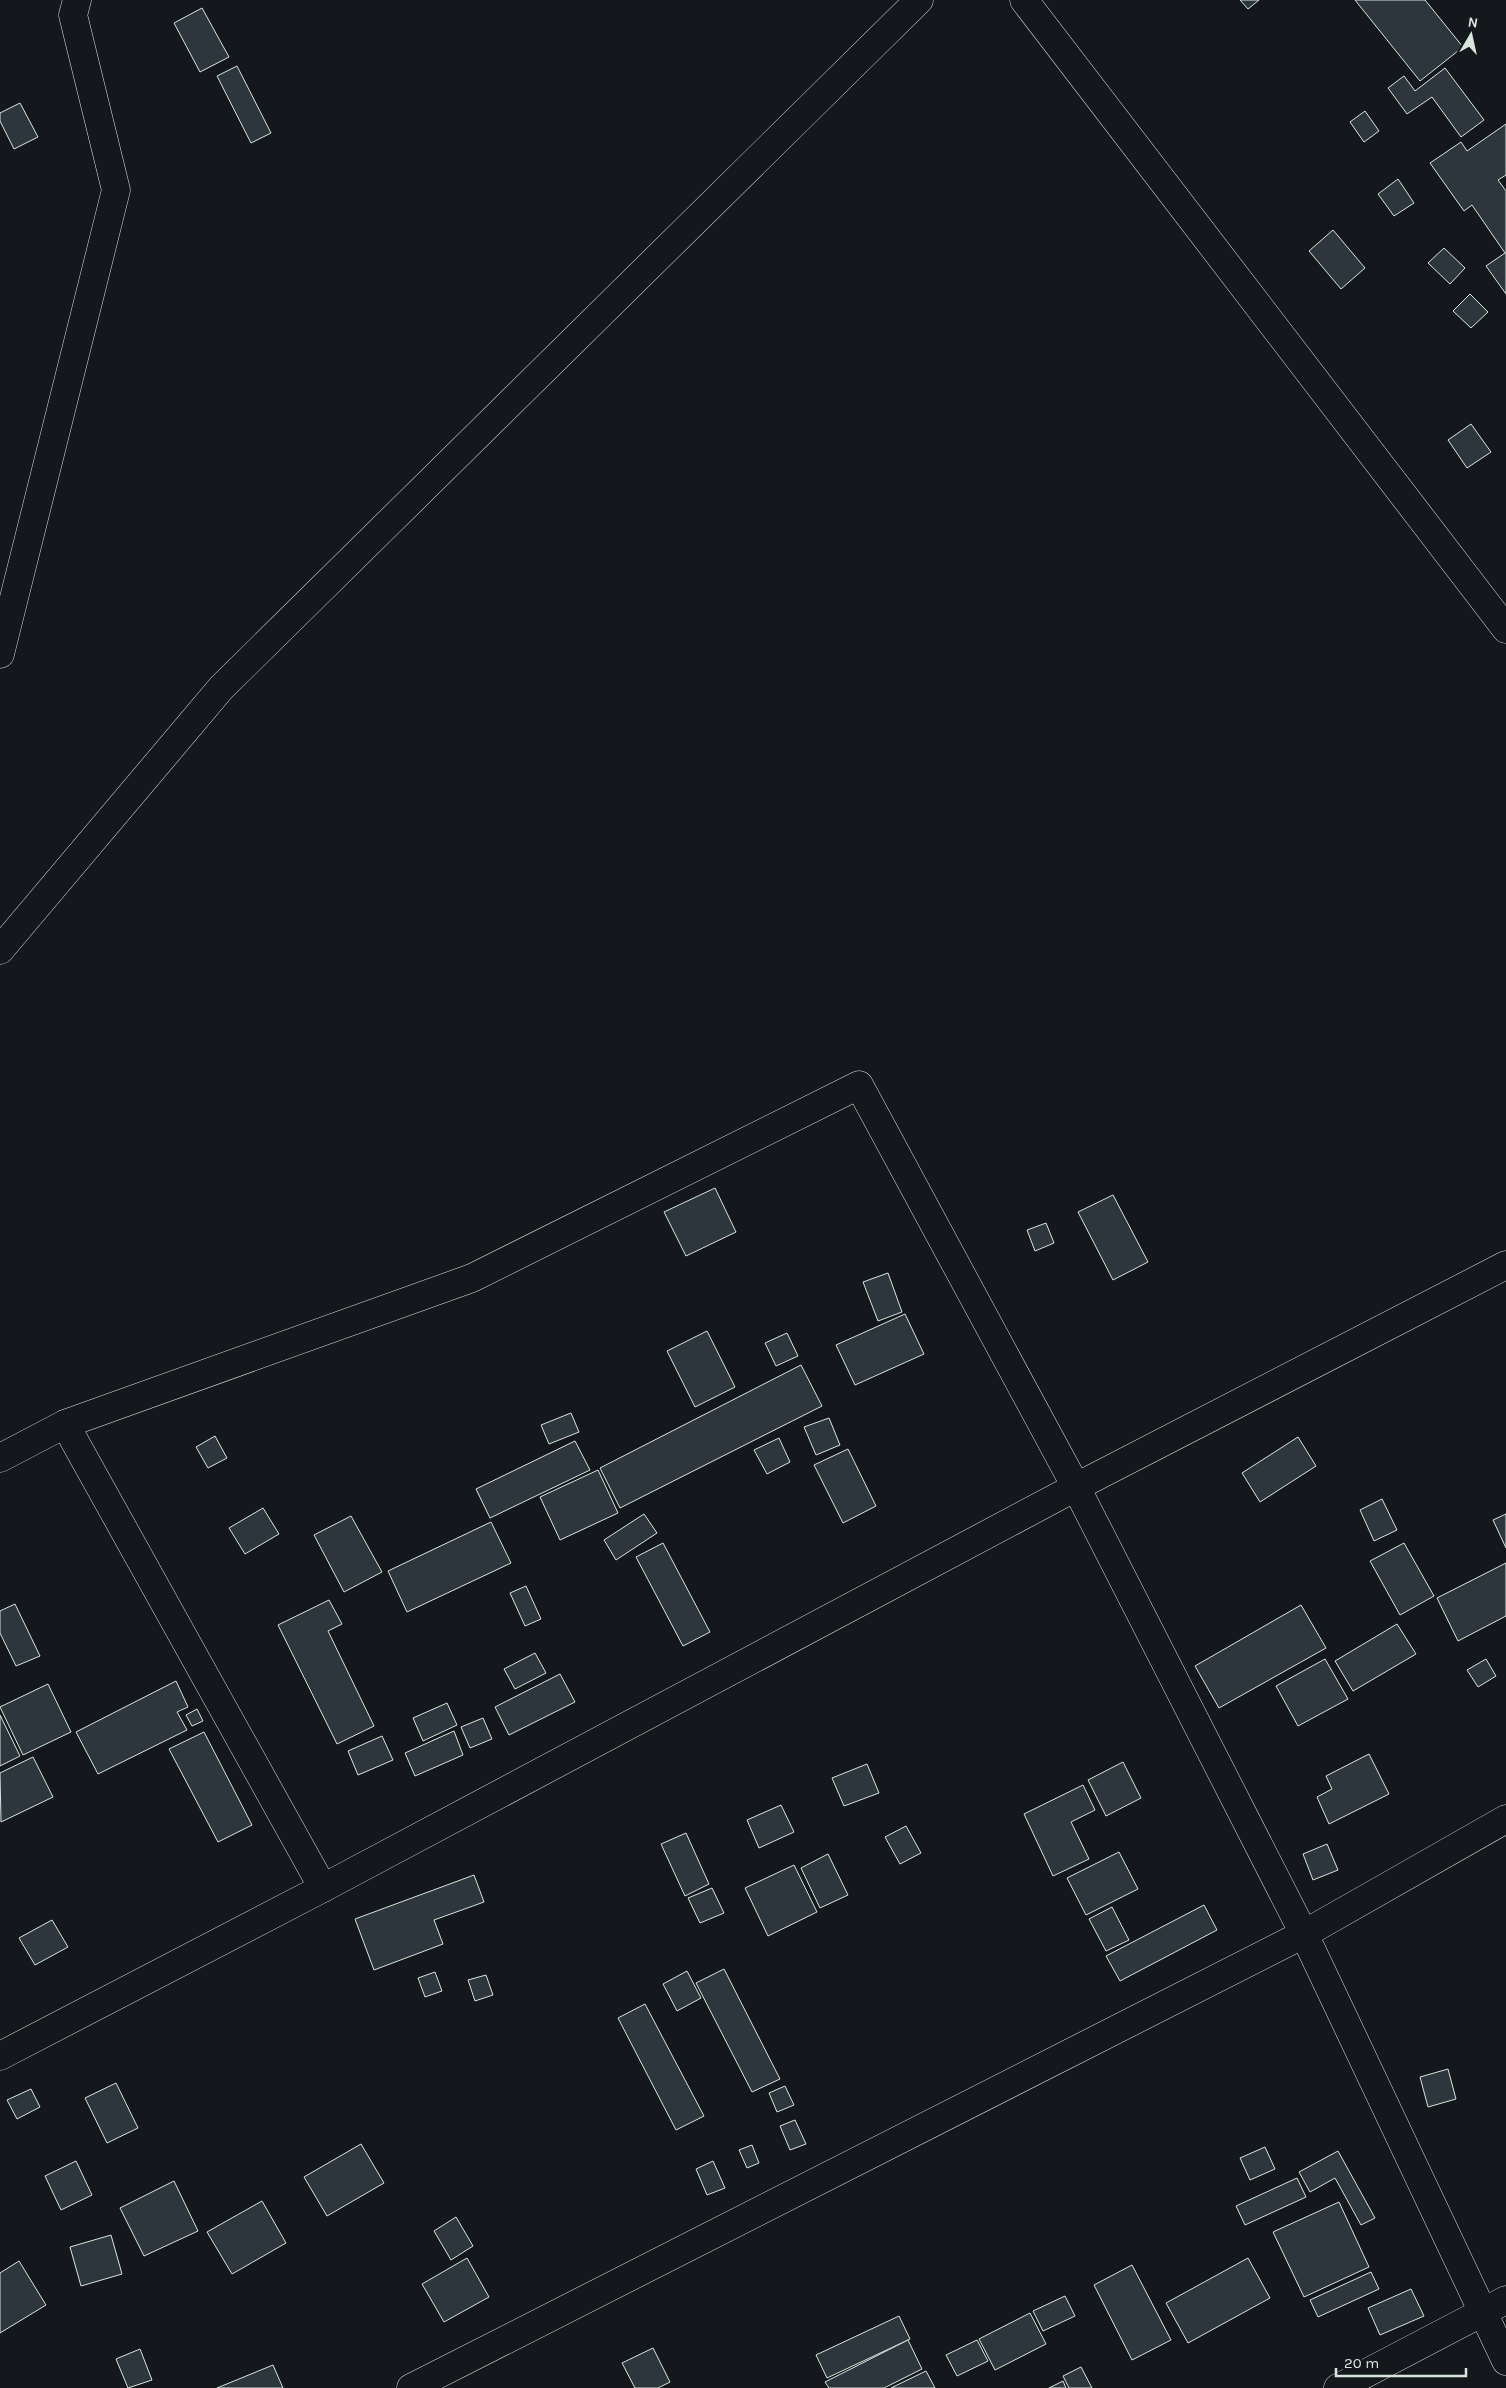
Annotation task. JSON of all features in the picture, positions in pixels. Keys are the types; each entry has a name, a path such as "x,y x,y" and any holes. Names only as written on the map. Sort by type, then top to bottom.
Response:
{"street":[{"path":"0,654 116,190 74,14 77,0"},
{"path":"0,950 221,688 919,0"},
{"path":"1024,0 1505,625"},
{"path":"0,1458 65,1424 472,1278 860,1085 1076,1487 1495,2306 1506,2361"},
{"path":"0,2056 323,1888 1076,1487 1506,1265"},
{"path":"65,1424 323,1888"},
{"path":"411,2388 1304,1934 1506,1819"},
{"path":"1338,2388 1495,2306"}],"building":[{"path":"1240,0 1259,0 1248,9"},
{"path":"1355,0 1425,0 1463,47 1420,81"},
{"path":"202,8 229,57 200,72 174,23"},
{"path":"237,66 271,133 251,143 217,76"},
{"path":"1445,68 1484,120 1461,137 1432,97 1407,114 1388,88 1404,76 1415,91"},
{"path":"20,103 38,137 14,149 0,121 0,113"},
{"path":"1365,111 1379,131 1364,142 1350,122"},
{"path":"1506,124 1506,175 1498,180 1506,191 1506,294 1486,266 1505,253 1472,205 1464,211 1430,163 1461,142 1467,151"},
{"path":"1398,179 1414,203 1394,216 1378,194"},
{"path":"1333,230 1365,268 1341,289 1309,251"},
{"path":"1444,248 1465,268 1450,284 1428,263"},
{"path":"1470,294 1488,312 1471,328 1453,311"},
{"path":"1471,424 1491,452 1467,468 1448,440"},
{"path":"715,1188 736,1232 686,1256 664,1212"},
{"path":"1113,1195 1148,1262 1113,1280 1078,1212"},
{"path":"1046,1223 1054,1243 1035,1251 1027,1230"},
{"path":"888,1273 902,1312 878,1321 863,1282"},
{"path":"905,1314 924,1354 855,1385 836,1345"},
{"path":"707,1331 735,1387 695,1407 667,1351"},
{"path":"787,1333 798,1356 776,1366 765,1343"},
{"path":"801,1365 822,1406 620,1508 600,1468"},
{"path":"571,1413 579,1432 549,1444 541,1425"},
{"path":"829,1418 840,1445 816,1455 804,1427"},
{"path":"215,1436 227,1458 208,1468 196,1447"},
{"path":"1298,1437 1316,1466 1260,1502 1242,1473"},
{"path":"779,1438 790,1462 767,1474 754,1450"},
{"path":"575,1441 590,1470 490,1518 476,1489"},
{"path":"848,1449 876,1506 843,1523 814,1465"},
{"path":"598,1470 618,1513 560,1540 540,1497"},
{"path":"1382,1499 1397,1530 1374,1541 1360,1510"},
{"path":"263,1508 279,1534 245,1554 229,1528"},
{"path":"644,1514 657,1533 616,1560 604,1540"},
{"path":"1506,1514 1506,1548 1493,1520"},
{"path":"351,1516 382,1572 344,1592 314,1535"},
{"path":"491,1522 511,1563 407,1612 388,1571"},
{"path":"663,1543 710,1632 683,1646 636,1557"},
{"path":"1404,1543 1434,1596 1400,1615 1370,1561"},
{"path":"1506,1563 1506,1616 1458,1641 1437,1598"},
{"path":"526,1586 541,1619 525,1626 510,1593"},
{"path":"329,1600 342,1624 328,1631 374,1726 337,1744 278,1625"},
{"path":"15,1604 40,1656 16,1666 0,1633 0,1611"},
{"path":"1301,1605 1326,1648 1219,1708 1195,1666"},
{"path":"1397,1624 1416,1654 1353,1691 1335,1661"},
{"path":"535,1653 546,1673 515,1689 504,1669"},
{"path":"1325,1659 1348,1699 1298,1726 1276,1686"},
{"path":"1486,1659 1496,1676 1478,1687 1467,1670"},
{"path":"560,1674 575,1702 509,1735 495,1707"},
{"path":"176,1681 188,1707 177,1712 187,1730 98,1774 76,1732"},
{"path":"48,1684 71,1732 23,1755 0,1707"},
{"path":"447,1703 457,1725 423,1741 413,1718"},
{"path":"197,1709 203,1721 192,1726 186,1715"},
{"path":"0,1715 20,1756 0,1766"},
{"path":"483,1718 492,1739 470,1748 461,1727"},
{"path":"454,1731 463,1755 415,1776 405,1753"},
{"path":"204,1732 252,1825 218,1842 169,1749"},
{"path":"382,1736 393,1760 358,1775 348,1751"},
{"path":"1369,1754 1389,1794 1329,1824 1317,1797 1332,1789 1326,1776"},
{"path":"33,1757 53,1797 1,1822 0,1773"},
{"path":"1123,1762 1141,1798 1106,1816 1088,1780"},
{"path":"867,1764 879,1793 844,1806 832,1778"},
{"path":"1083,1785 1095,1810 1071,1822 1089,1859 1053,1876 1024,1814"},
{"path":"781,1805 794,1832 759,1848 747,1820"},
{"path":"906,1826 921,1853 900,1864 885,1837"},
{"path":"686,1833 709,1884 685,1896 661,1844"},
{"path":"1327,1844 1338,1870 1313,1880 1303,1854"},
{"path":"1119,1852 1138,1889 1086,1915 1067,1878"},
{"path":"828,1854 848,1895 820,1908 801,1868"},
{"path":"794,1865 817,1912 768,1936 745,1888"},
{"path":"474,1875 484,1902 434,1920 443,1944 374,1970 355,1919"},
{"path":"712,1888 724,1913 700,1923 688,1898"},
{"path":"1204,1905 1217,1930 1120,1981 1106,1956"},
{"path":"1112,1907 1129,1940 1106,1951 1089,1919"},
{"path":"52,1920 68,1947 35,1965 19,1938"},
{"path":"724,1969 780,2079 752,2092 696,1983"},
{"path":"687,1971 701,1998 677,2011 663,1984"},
{"path":"435,1972 442,1991 425,1997 418,1978"},
{"path":"486,1975 493,1995 475,2001 468,1980"},
{"path":"645,2004 704,2116 676,2130 618,2018"},
{"path":"1448,2069 1456,2099 1428,2107 1420,2077"},
{"path":"116,2083 138,2128 107,2143 85,2098"},
{"path":"785,2086 794,2105 777,2112 769,2093"},
{"path":"31,2089 40,2107 17,2119 7,2100"},
{"path":"795,2120 806,2144 790,2150 780,2126"},
{"path":"361,2144 384,2183 327,2216 304,2177"},
{"path":"752,2145 759,2163 747,2168 739,2150"},
{"path":"1265,2147 1275,2169 1250,2180 1240,2158"},
{"path":"1338,2151 1375,2218 1361,2225 1335,2178 1310,2192 1299,2172"},
{"path":"76,2161 92,2195 61,2210 45,2176"},
{"path":"713,2161 725,2188 707,2195 696,2169"},
{"path":"1297,2178 1306,2197 1245,2225 1236,2206"},
{"path":"174,2181 198,2231 144,2256 120,2208"},
{"path":"262,2201 286,2243 232,2274 207,2232"},
{"path":"1339,2202 1369,2267 1304,2297 1273,2232"},
{"path":"456,2217 473,2246 451,2260 434,2231"},
{"path":"111,2235 122,2274 81,2286 70,2247"},
{"path":"467,2258 489,2297 444,2322 422,2284"},
{"path":"1248,2258 1270,2298 1188,2343 1166,2303"},
{"path":"19,2261 46,2305 0,2333 0,2273"},
{"path":"1132,2265 1171,2340 1132,2360 1094,2285"},
{"path":"1371,2272 1379,2289 1318,2317 1310,2300"},
{"path":"1411,2289 1424,2316 1380,2335 1368,2308"},
{"path":"1065,2296 1075,2316 1043,2331 1033,2311"},
{"path":"1030,2313 1046,2344 995,2370 979,2339"},
{"path":"899,2316 910,2339 827,2378 816,2355"},
{"path":"908,2340 922,2369 884,2388 829,2388 825,2382"},
{"path":"977,2340 988,2361 957,2376 946,2355"},
{"path":"653,2348 670,2382 658,2388 635,2388 622,2363"},
{"path":"140,2349 152,2380 128,2388 116,2359"},
{"path":"273,2365 283,2388 217,2388"},
{"path":"1081,2367 1092,2388 1069,2388 1063,2376"},
{"path":"926,2371 935,2388 891,2388"},
{"path":"1063,2381 1066,2388 1049,2388"}]}
